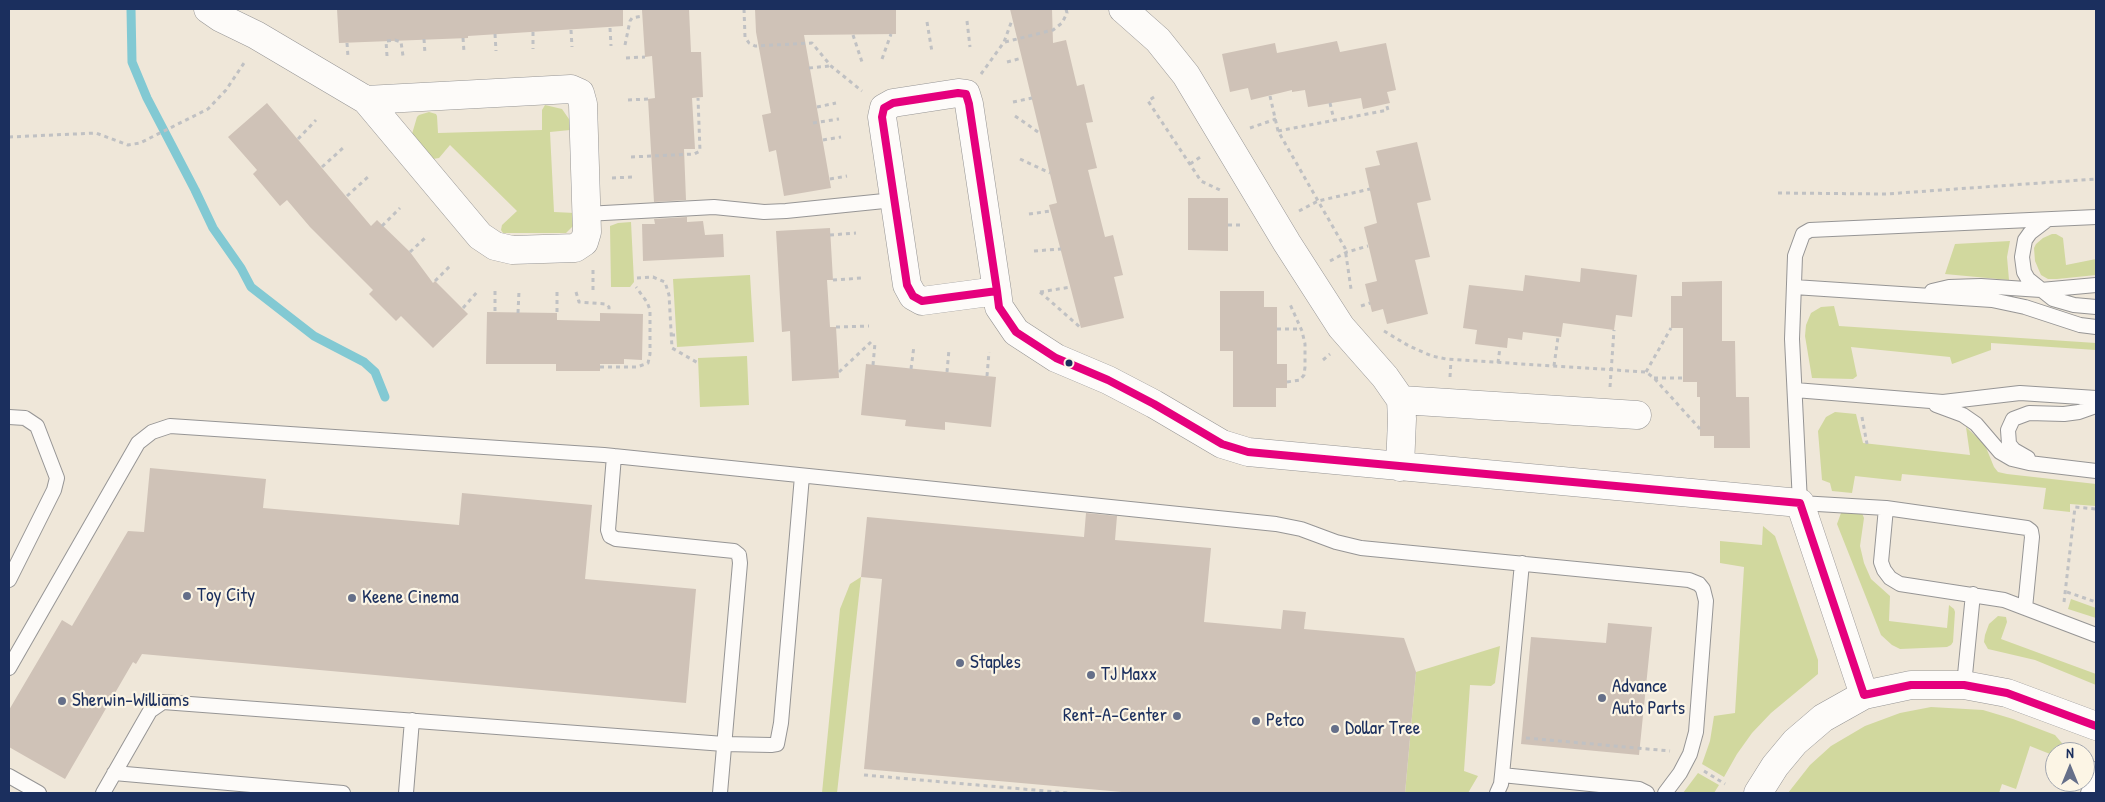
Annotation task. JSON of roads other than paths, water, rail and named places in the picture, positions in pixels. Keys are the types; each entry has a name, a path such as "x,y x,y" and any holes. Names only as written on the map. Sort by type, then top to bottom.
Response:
{"street":[{"path":"208,9 366,100 480,236 495,246 512,250 575,248 584,242 587,232 583,104 580,93 571,89 366,100"},
{"path":"1123,9 1158,40 1186,76 1279,230 1341,327 1385,377 1401,400 1400,467"},
{"path":"997,290 922,301 913,296 907,286 882,117 884,108 893,103 958,93 966,94 1000,307 1016,332 1056,358 1108,380 1139,396 1222,444 1248,452 1800,503 1864,695"},
{"path":"1401,400 1637,415"},
{"path":"1758,793 1775,766 1795,742 1823,718 1864,695 1911,685 1964,685 2006,693 2090,729"}],"lane":[{"path":"586,214 714,207 764,212 786,212 894,200"},
{"path":"2025,608 2032,537 2031,531 2028,528 1886,508 1800,503 1792,339 1795,256 1802,234 1810,230 2096,217"},
{"path":"2048,220 2030,233 2022,249 2024,272 2028,279 2041,290 2061,302 2096,307"},
{"path":"1912,295 1949,287 1981,286 2041,290 2096,285"},
{"path":"1794,287 2005,302 2080,326 2096,327"},
{"path":"1795,390 1943,402 2020,392 2096,398"},
{"path":"1921,401 1963,415 1976,424 2000,452 2012,459 2096,472"},
{"path":"2052,466 2025,457 2014,450 2009,444 2008,430 2013,419 2029,413 2064,414 2079,412 2096,406"},
{"path":"9,417 25,418 37,426 57,482 9,580"},
{"path":"9,668 138,443 152,432 170,426 614,456 1276,524 1301,529 1336,542 1361,548 1689,580 1698,584 1703,589 1706,601 1696,732 1690,754 1680,774 1666,793"},
{"path":"614,456 608,530 610,536 616,539 734,551 739,555 740,563 720,793"},
{"path":"103,793 150,710 163,702 724,744 771,746 777,744 779,740 802,476"},
{"path":"1886,508 1881,562 1890,578 1900,584 2004,600 2096,635"},
{"path":"1497,793 1502,775 1522,564"},
{"path":"1964,685 1973,594"},
{"path":"406,793 412,720"},
{"path":"2088,793 2096,769"},
{"path":"114,773 343,793"},
{"path":"1502,775 1640,789 1647,793"},
{"path":"9,776 39,793"}],"waterway":[{"path":"131,9 132,62 147,98 213,228 241,268 251,287 314,336 364,362 375,372 385,397"}],"place":[{"name":"Toy City","path":"187,596"},
{"name":"Keene Cinema","path":"352,598"},
{"name":"Staples","path":"960,663"},
{"name":"TJ Maxx","path":"1091,675"},
{"name":"Advance Auto Parts","path":"1602,698"},
{"name":"Sherwin-Williams","path":"62,701"},
{"name":"Rent-A-Center","path":"1177,716"},
{"name":"Petco","path":"1256,721"},
{"name":"Dollar Tree","path":"1335,729"}]}
